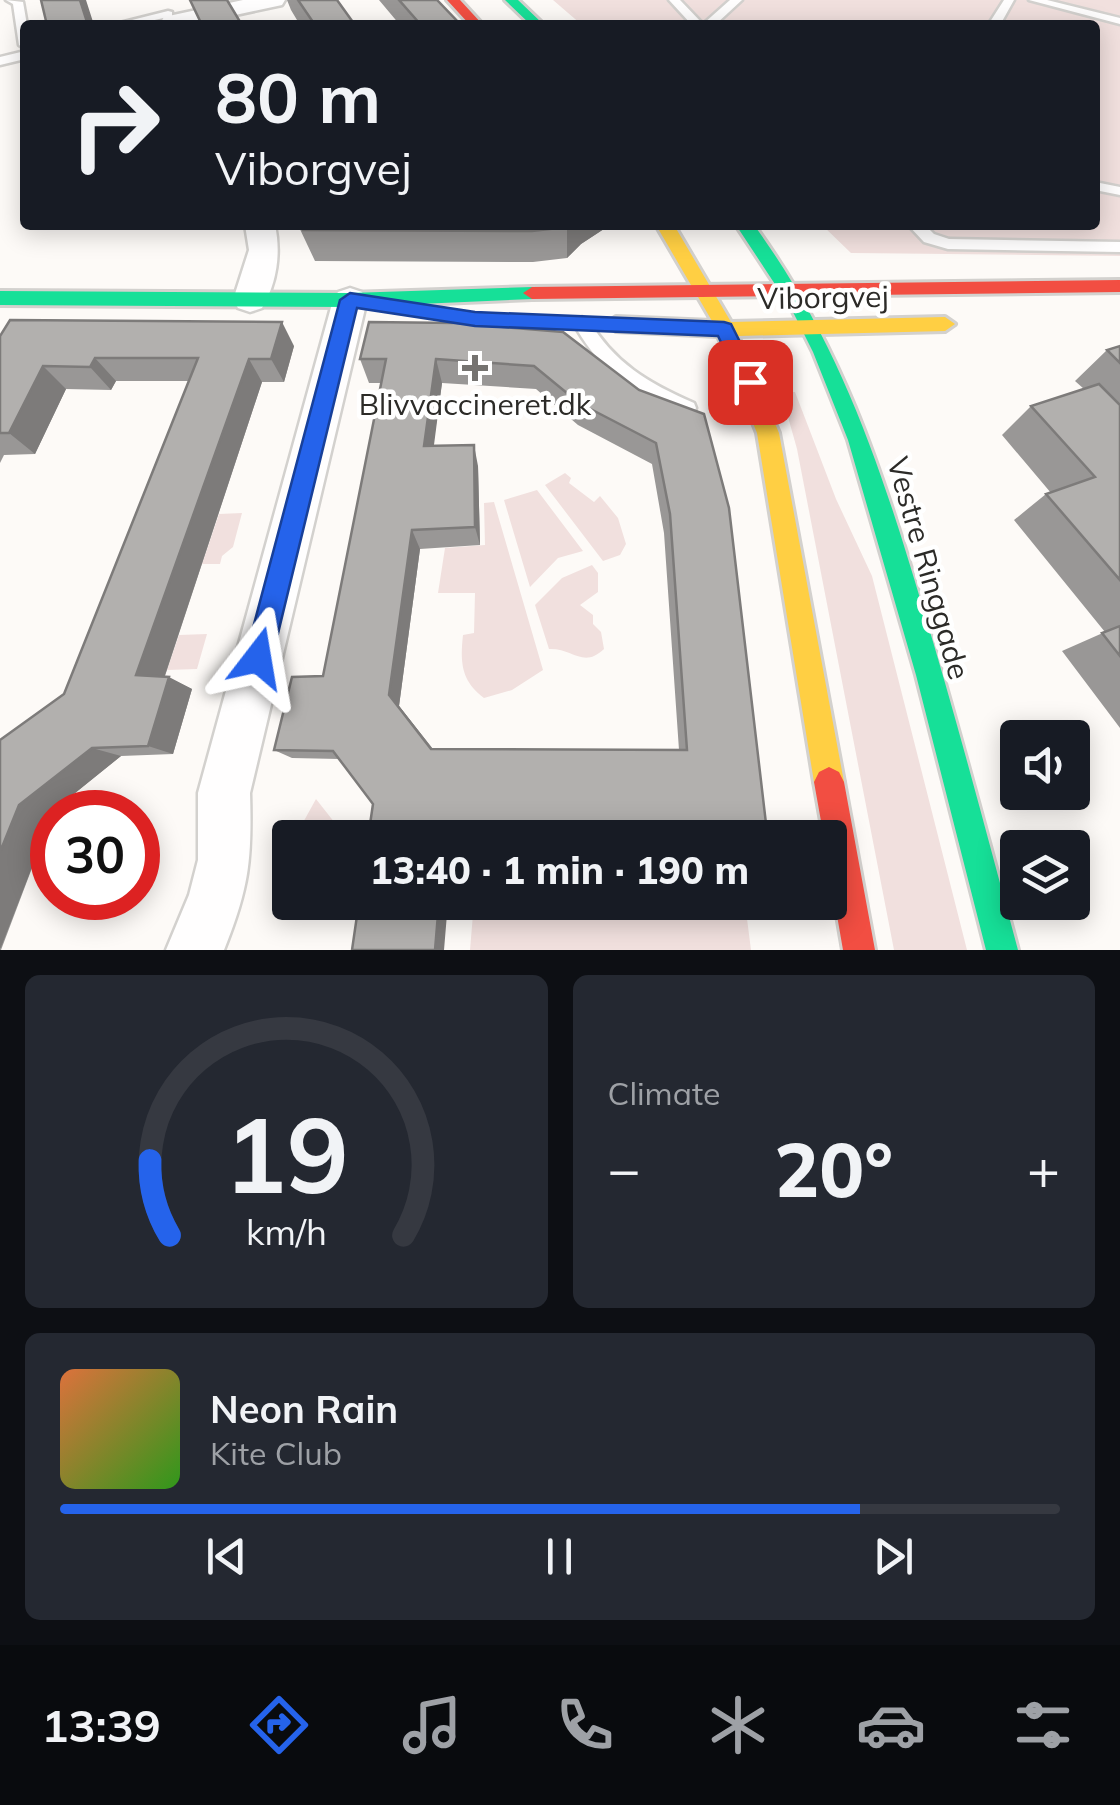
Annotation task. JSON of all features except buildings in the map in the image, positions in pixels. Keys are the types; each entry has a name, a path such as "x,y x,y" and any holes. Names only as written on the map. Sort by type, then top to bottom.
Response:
{"street":[{"path":"168,14 195,0"},
{"path":"453,0 472,20"},
{"path":"512,0 533,20"},
{"path":"168,14 261,1"},
{"path":"250,300 265,250 261,230"},
{"path":"668,230 724,329 759,403 768,432 859,950"},
{"name":"Vestre Ringgade","path":"749,230 793,288 846,391 927,664 1002,950"},
{"name":"Viborgvej","path":"0,298 350,300 703,289 1120,286"},
{"path":"195,950 217,898 225,860 224,792 350,300"},
{"name":"Viborgvej","path":"350,300 475,319"},
{"name":"Viborgvej","path":"573,323 724,329 968,324"}],"lane":[{"path":"11,0 18,2 21,20"},
{"path":"674,0 693,20"},
{"path":"714,20 737,0"},
{"path":"1034,0 1120,21"},
{"path":"141,20 168,14"},
{"path":"921,230 928,238 948,244 1120,246"},
{"path":"573,323 608,366 643,389 687,408"}],"shaded area":[{"path":"553,0 1120,0 1120,256 851,253 827,230 1100,230 1100,20 576,20"},
{"path":"781,392 795,392 836,499 872,576 967,950 894,950 797,449"},
{"path":"565,473 571,478 569,483 594,502 600,496 618,518 626,544 620,555 603,561 545,485"},
{"path":"537,490 583,551 558,558 530,587 504,500"},
{"path":"494,502 543,670 512,690 484,698 466,678 462,662 463,635 474,633 475,593 438,593 445,548 485,545 484,503"},
{"path":"242,513 233,547 222,556 220,564 202,564 219,514"},
{"path":"592,565 598,573 598,592 580,605 593,615 604,649 584,658 549,649 535,605 562,578"},
{"path":"207,634 197,669 167,670 179,635"},
{"path":"316,799 333,820 304,820"},
{"path":"472,920 747,920 751,950 470,950"}],"traffic: fast":[{"path":"511,0 533,20"},
{"path":"749,230 801,310 859,440 929,675 1002,950"},
{"path":"0,298 350,300 532,293"}],"traffic: slow":[{"path":"668,230 724,326 768,433 829,782"},
{"path":"616,324 724,329 945,324"}],"traffic: jam":[{"path":"453,0 472,20"},
{"path":"532,293 1120,286"},
{"path":"829,782 859,950"}],"place":[{"name":"Blivvaccineret.dk","path":"475,368"}],"route":[{"path":"258,658 350,300 475,319 724,329 750,382"}]}
